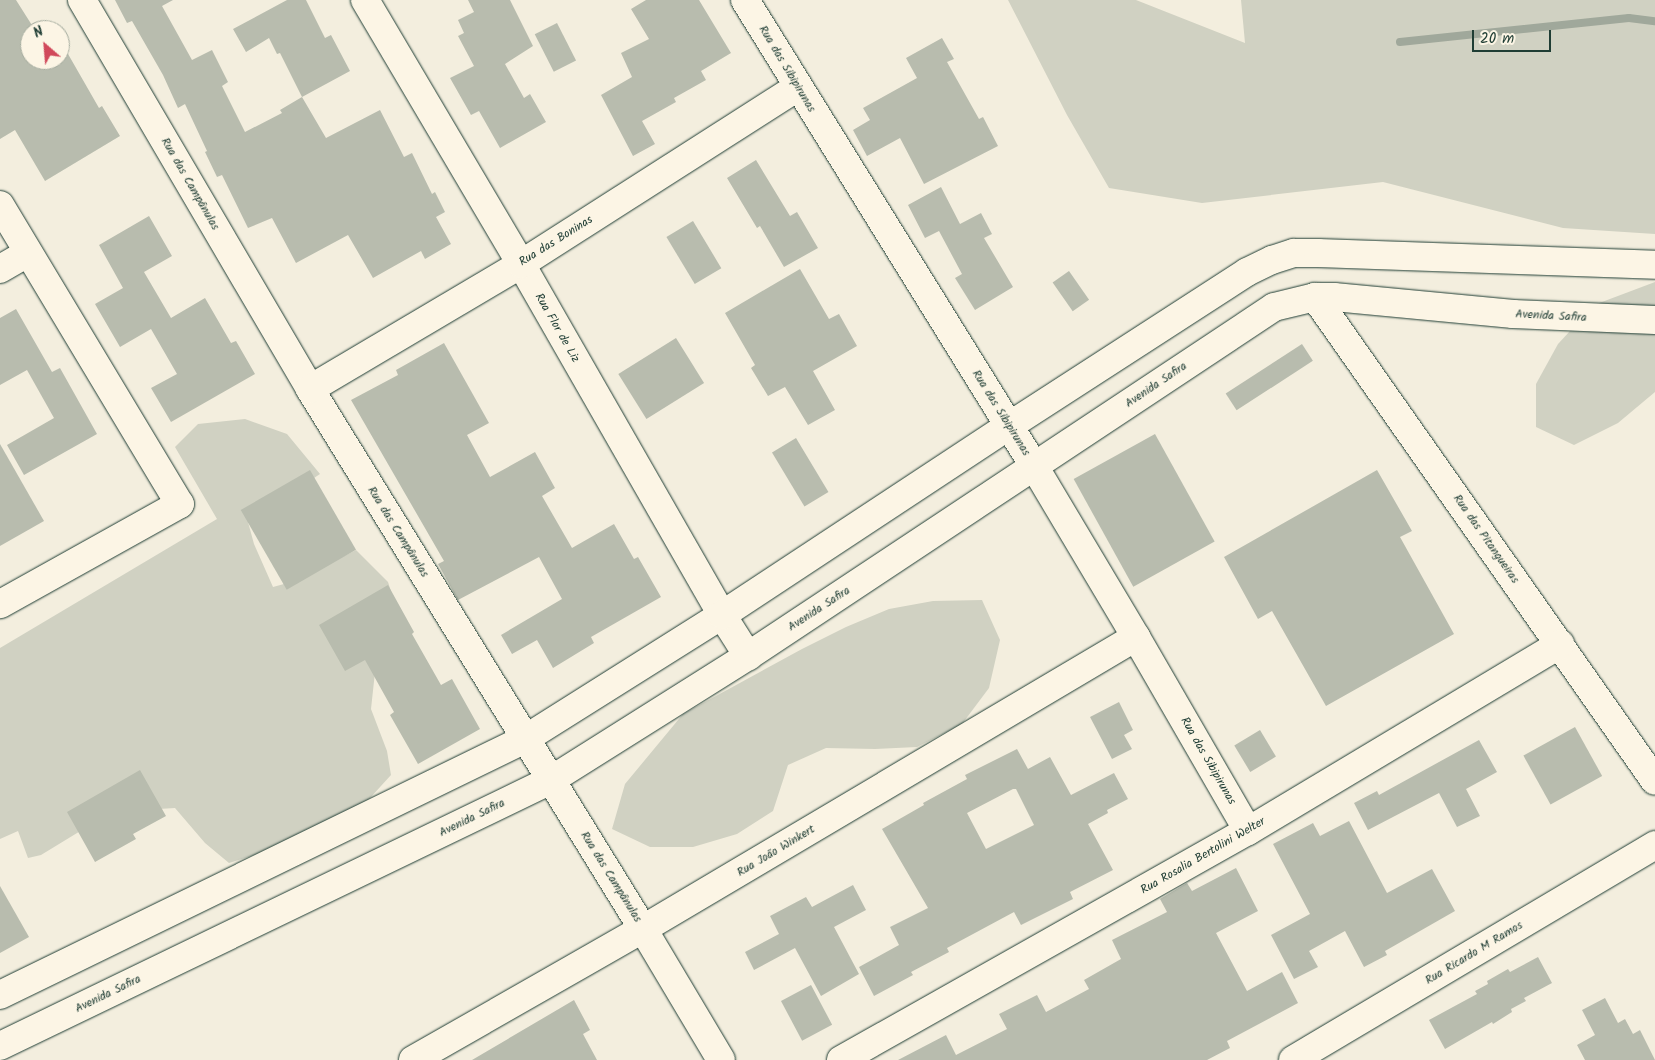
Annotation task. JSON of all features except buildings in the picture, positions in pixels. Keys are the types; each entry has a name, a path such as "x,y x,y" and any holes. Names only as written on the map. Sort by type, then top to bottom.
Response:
{"street":[{"name":"Rua das Campânulas","path":"82,0 310,389 643,929 721,1060"},
{"name":"Rua Flor de Liz","path":"365,0 521,264 722,616 748,656"},
{"name":"Rua das Sibipirunas","path":"745,0 1034,466 1136,637 1248,831"},
{"name":"Rua das Boninas","path":"310,389 521,264 798,87"},
{"path":"0,205 180,504 0,604"},
{"path":"0,270 28,253"},
{"path":"0,995 525,739 722,616 1009,426 1247,272 1272,260 1294,253 1655,265"},
{"name":"Avenida Safira","path":"0,1046 551,780 748,656 1274,308 1295,300 1315,297 1513,314 1655,320"},
{"name":"Rua das Pitangueiras","path":"1315,297 1655,781"},
{"name":"Rua João Winkert","path":"413,1060 643,929 1136,637"},
{"name":"Rua Rosalia Bertolini Welter","path":"841,1060 1248,831 1560,644"},
{"name":"Rua Ricardo M Ramos","path":"1293,1060 1655,845"}],"shaded area":[{"path":"1008,0 1136,0 1245,43 1241,0 1655,0 1655,234 1563,228 1383,182 1202,203 1109,188 1067,115"},
{"path":"1655,282 1655,392 1618,423 1574,445 1536,427 1536,384 1558,344 1594,305"},
{"path":"245,419 287,434 320,474 248,522 254,544 273,587 295,581 356,550 388,582 402,625 376,663 371,709 387,751 391,775 360,809 274,849 229,863 205,843 175,808 126,811 82,830 41,855 28,858 18,831 0,839 0,648 217,519 175,447 198,424"},
{"path":"982,600 1000,640 989,688 962,724 917,747 875,749 826,748 788,765 773,811 737,834 693,847 650,847 612,829 625,784 683,714 802,649 846,627 889,609 933,601"}],"waterway":[{"path":"1400,42 1629,18 1655,21"}]}
